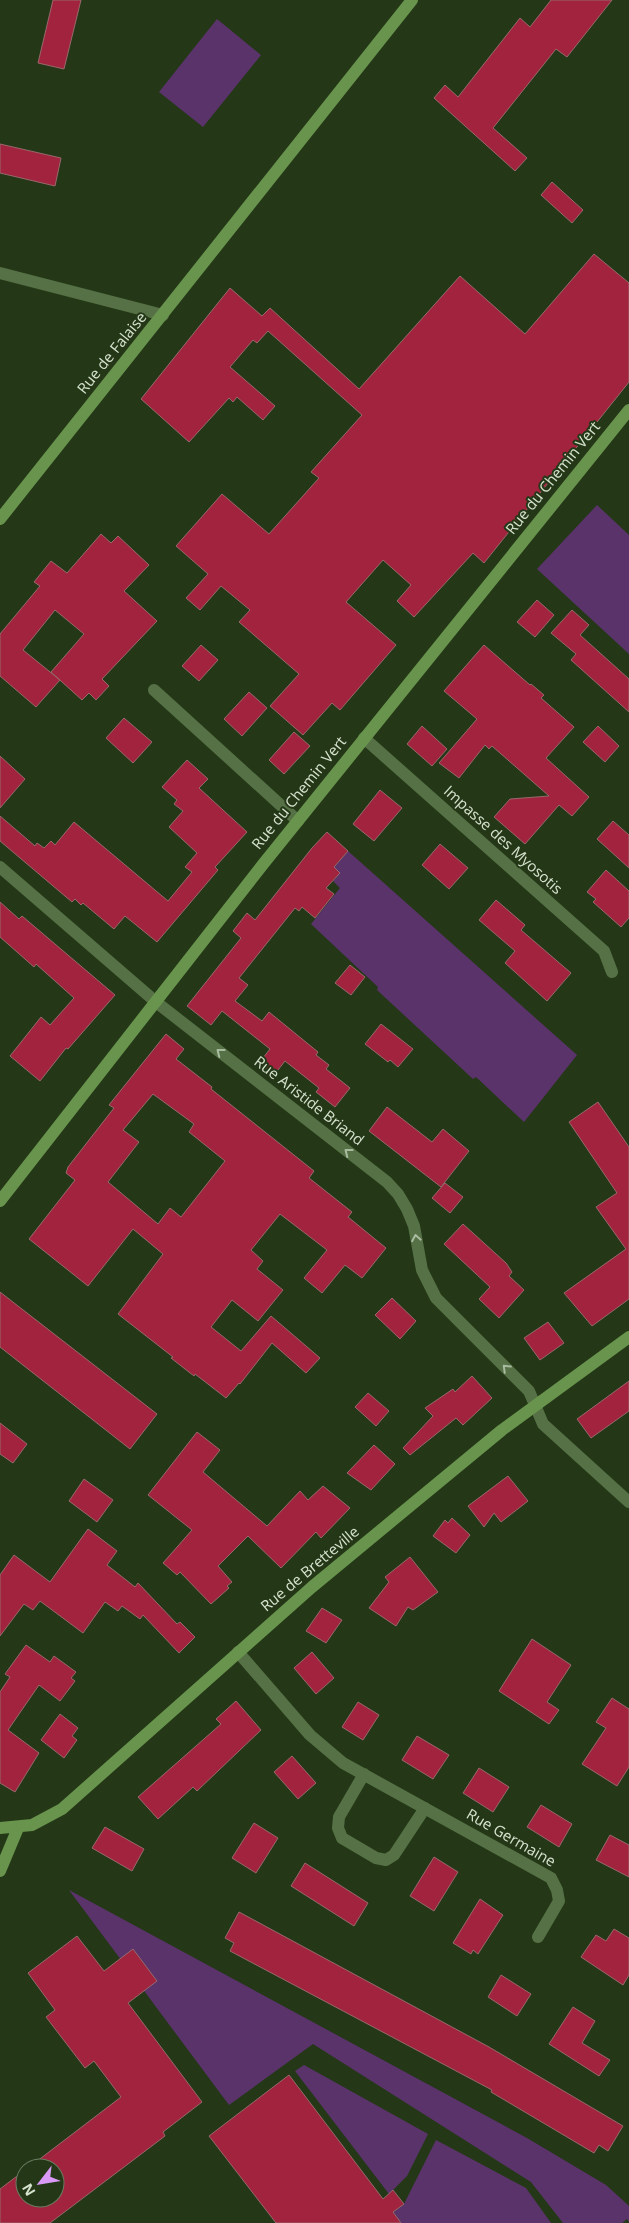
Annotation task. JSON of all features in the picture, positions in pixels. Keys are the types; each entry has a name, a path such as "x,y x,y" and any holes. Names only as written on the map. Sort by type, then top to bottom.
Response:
{"main road":[{"name":"Rue de Falaise","path":"0,519 412,0"},
{"name":"Rue du Chemin Vert","path":"0,1201 364,738 629,410"},
{"name":"Rue de Bretteville","path":"0,1828 18,1828 43,1821 77,1798 312,1587 535,1405 629,1337"},
{"path":"0,1871 18,1828"}],"street":[{"path":"0,273 163,314"},
{"path":"154,690 298,821"},
{"name":"Impasse des Myosotis","path":"364,738 604,950 612,972"},
{"name":"Rue Aristide Briand","path":"0,867 156,1002 387,1182 398,1194 407,1209 414,1226 422,1270 436,1298 529,1390 543,1424 629,1502"},
{"name":"Rue Germaine","path":"238,1652 310,1735 343,1762 551,1878 557,1890 559,1902 538,1937"},
{"path":"364,1774 339,1817 338,1828 342,1838 376,1858 386,1860 394,1855 425,1808"}],"shaded area":[{"path":"217,19 261,55 203,127 159,92"},
{"path":"597,505 629,535 629,654 537,569"},
{"path":"348,851 577,1055 524,1122 476,1077 473,1079 377,990 378,987 311,924 340,888 333,881 340,873 334,867"},
{"path":"69,1890 527,2138 606,2185 629,2206 629,2222 627,2219 622,2223 563,2223 531,2182 313,2044 229,2105"},
{"path":"304,2065 428,2134 407,2176 389,2194 295,2071"},
{"path":"436,2140 526,2188 551,2223 401,2223 393,2212 404,2204"}],"building":[{"path":"53,0 81,0 64,69 38,63"},
{"path":"551,0 612,0 567,57 556,49 493,128 527,158 515,171 434,98 445,85 458,97 520,18 530,27"},
{"path":"0,144 61,158 55,186 0,173"},
{"path":"552,182 583,210 572,223 541,195"},
{"path":"594,254 629,283 629,382 484,563 473,553 414,617 397,601 411,585 383,560 346,602 396,645 340,710 332,703 303,735 270,706 299,674 239,622 250,610 221,586 200,610 186,598 208,574 176,546 222,494 269,534 319,478 311,472 362,415 268,331 257,343 253,340 230,367 275,406 263,420 237,397 233,402 229,398 189,442 141,399 230,288 262,316 270,308 359,389 460,276 525,334"},
{"path":"101,534 111,543 118,536 149,565 124,591 157,621 102,679 109,686 96,700 89,693 82,700 60,680 36,707 0,676 0,634 40,586 34,582 51,561 67,573","holes":["55,610 84,634 51,672 59,679 23,650"]},
{"path":"537,600 554,615 535,637 517,622"},
{"path":"572,610 589,625 580,635 629,679 629,712 571,660 576,654 551,633"},
{"path":"201,645 218,660 199,681 182,666"},
{"path":"484,645 544,695 541,698 574,727 546,758 589,797 572,816 559,805 525,844 494,817 510,799 549,796 492,746 489,749 485,745 459,778 439,763 477,719 444,691"},
{"path":"249,692 267,708 242,736 224,719"},
{"path":"124,718 152,742 133,763 106,738"},
{"path":"422,726 447,749 432,766 407,744"},
{"path":"598,726 619,746 605,762 583,742"},
{"path":"294,732 310,746 284,774 269,760"},
{"path":"0,756 25,779 0,808"},
{"path":"187,760 208,779 199,788 247,832 215,867 218,870 157,942 125,916 114,929 83,903 81,905 75,899 72,902 0,841 0,816 35,846 37,843 44,848 51,841 55,845 74,822 168,901 192,872 185,867 197,853 169,827 183,811 174,804 177,800 162,787"},
{"path":"380,790 402,808 374,841 353,824"},
{"path":"613,821 629,835 629,868 597,839"},
{"path":"327,832 348,851 334,867 340,873 326,888 334,894 315,918 302,907 299,911 295,908 239,978 248,985 235,1001 262,1021 269,1012 318,1052 316,1055 329,1065 326,1069 350,1088 335,1107 316,1092 319,1088 285,1061 274,1075 259,1063 270,1049 222,1011 211,1025 187,1006 241,938 233,931 247,913 255,920"},
{"path":"440,844 468,868 449,889 422,865"},
{"path":"606,870 629,891 629,918 621,927 593,902 596,899 587,892"},
{"path":"496,900 525,925 521,930 571,973 547,1001 505,963 515,951 479,920"},
{"path":"0,902 19,919 22,916 115,995 68,1049 66,1048 40,1081 10,1056 41,1017 50,1025 74,998 36,964 34,967 0,937"},
{"path":"350,965 365,977 351,995 335,983"},
{"path":"381,1024 413,1049 398,1067 390,1060 388,1062 365,1044"},
{"path":"166,1034 184,1049 176,1059 314,1171 309,1178 352,1212 348,1217 386,1248 362,1278 345,1265 322,1293 304,1278 327,1250 280,1214 251,1250 263,1261 257,1269 283,1290 258,1321 232,1300 211,1327 241,1351 271,1316 320,1358 306,1373 272,1343 240,1384 226,1398 195,1374 194,1376 118,1314 163,1254 133,1229 88,1286 29,1239 75,1180 66,1173 68,1167 114,1108 109,1105","holes":["153,1094 194,1124 189,1132 225,1161 181,1217 170,1208 158,1224 108,1182 139,1142 123,1130"]},
{"path":"598,1102 629,1147 629,1299 592,1326 564,1293 626,1249 596,1207 617,1193 569,1122"},
{"path":"387,1107 432,1142 443,1129 469,1151 441,1187 369,1131"},
{"path":"445,1183 463,1197 450,1213 432,1198"},
{"path":"463,1224 506,1263 512,1272 509,1276 524,1290 499,1318 479,1299 490,1287 444,1244"},
{"path":"0,1292 157,1414 130,1449 0,1347"},
{"path":"392,1298 416,1321 400,1339 375,1315"},
{"path":"548,1322 564,1343 540,1360 524,1338"},
{"path":"472,1376 492,1398 463,1425 456,1418 410,1455 403,1448 433,1416 425,1408 453,1389 455,1392"},
{"path":"629,1381 629,1411 591,1438 577,1419"},
{"path":"368,1393 389,1411 376,1426 355,1407"},
{"path":"0,1423 27,1444 13,1463 0,1454"},
{"path":"197,1432 220,1450 203,1472 267,1526 300,1491 308,1500 323,1486 350,1508 321,1538 316,1532 281,1568 248,1536 218,1566 232,1582 227,1586 229,1588 211,1604 180,1572 177,1575 163,1563 192,1530 148,1495"},
{"path":"374,1445 395,1464 371,1490 347,1473"},
{"path":"508,1476 528,1501 501,1522 494,1513 484,1527 468,1506"},
{"path":"84,1479 113,1500 97,1522 69,1501"},
{"path":"452,1518 470,1535 456,1553 433,1536 445,1520 448,1523"},
{"path":"88,1529 117,1551 107,1565 135,1587 138,1583 177,1624 180,1622 195,1637 179,1653 143,1615 140,1619 122,1606 118,1611 105,1602 83,1633 40,1601 33,1610 24,1604 0,1636 0,1575 14,1555 50,1582"},
{"path":"410,1557 438,1592 413,1610 408,1607 396,1626 369,1608 389,1582 385,1577"},
{"path":"322,1608 342,1620 326,1643 306,1631"},
{"path":"532,1639 571,1665 547,1702 559,1710 549,1724 499,1691"},
{"path":"26,1645 50,1662 54,1656 76,1672 71,1678 75,1681 60,1701 39,1685 8,1730 39,1753 15,1792 0,1783 0,1692 10,1677 5,1674"},
{"path":"312,1652 334,1678 316,1694 294,1668"},
{"path":"612,1698 629,1709 629,1767 617,1786 582,1764 606,1728 596,1722"},
{"path":"236,1701 261,1730 197,1791 193,1787 158,1819 138,1797 221,1724 216,1719"},
{"path":"358,1702 379,1715 363,1740 342,1727"},
{"path":"60,1714 78,1728 72,1736 77,1740 64,1758 41,1740"},
{"path":"417,1736 449,1755 433,1779 402,1760"},
{"path":"292,1756 316,1783 298,1799 274,1772"},
{"path":"479,1768 509,1787 493,1812 463,1793"},
{"path":"541,1805 572,1824 559,1847 527,1827"},
{"path":"254,1823 278,1838 256,1873 232,1858"},
{"path":"105,1827 144,1849 132,1871 92,1848"},
{"path":"610,1835 629,1845 629,1877 596,1860"},
{"path":"434,1857 458,1872 434,1911 410,1896"},
{"path":"305,1863 368,1903 354,1926 291,1886"},
{"path":"480,1899 503,1915 478,1954 473,1950 471,1954 453,1943"},
{"path":"239,1912 489,2047 623,2126 608,2151 599,2145 594,2153 491,2092 492,2090 230,1951 234,1943 225,1938"},
{"path":"614,1929 629,1938 629,1975 623,1985 581,1957 596,1935 606,1941"},
{"path":"77,1936 104,1971 133,1949 157,1981 128,2003 202,2102 163,2132 165,2136 50,2223 0,2223 0,2189 15,2178 15,2208 65,2208 65,2158 41,2158 121,2097 94,2061 85,2068 46,2017 55,2010 28,1973"},
{"path":"501,1975 531,1994 517,2016 488,1997"},
{"path":"573,2007 595,2021 582,2043 610,2060 599,2076 549,2044"},
{"path":"289,2075 383,2199 393,2190 404,2204 393,2212 401,2223 276,2223 209,2136"}]}
